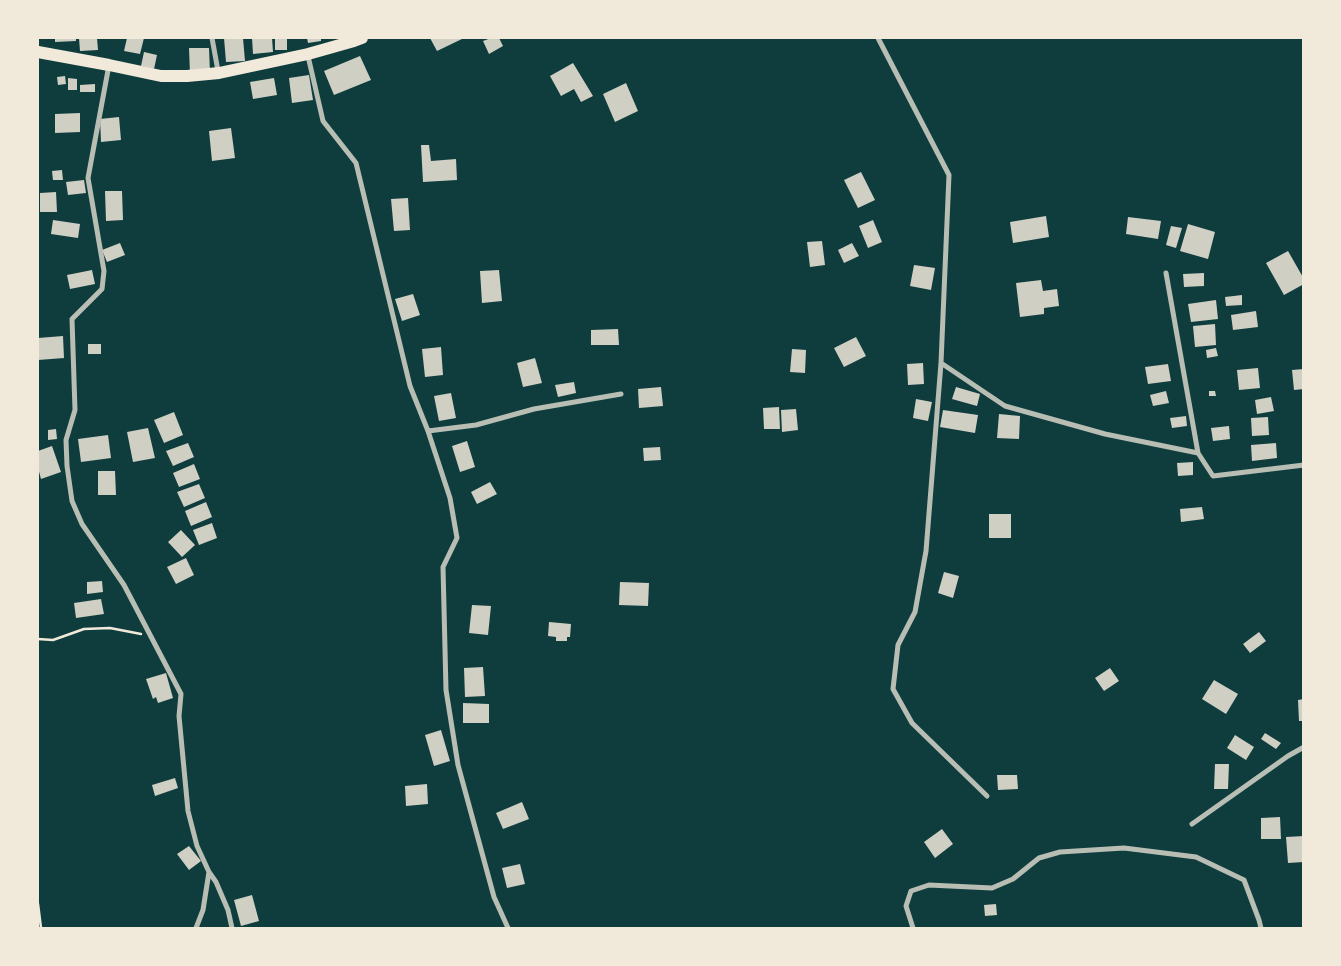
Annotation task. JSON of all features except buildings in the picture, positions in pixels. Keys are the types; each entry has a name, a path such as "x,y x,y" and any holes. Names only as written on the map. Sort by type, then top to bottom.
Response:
{"main road":[{"path":"38,52 161,76 187,76 219,74 308,54 362,38"}],"street":[{"path":"212,38 219,74"},
{"path":"878,38 949,175 941,363 926,551 915,612 898,645 893,689 912,723 987,796"},
{"path":"308,54 324,121 356,163 410,386 428,431 450,498 457,538 443,566 447,699 461,775 494,897 508,928"},
{"path":"109,65 88,178 104,272 102,289 72,319 75,410 66,440 67,466 72,500 82,524 124,585 181,694 179,716 188,811 197,846 228,910 232,928"},
{"path":"1166,273 1198,453 1214,476 1304,465"},
{"path":"941,363 1005,406 1105,434 1198,453"},
{"path":"428,431 476,425 534,409 621,394"},
{"path":"1192,824 1288,756 1304,747"},
{"path":"913,928 906,906 911,891 929,885 992,888 1013,879 1039,858 1060,852 1124,848 1196,857 1244,880 1261,928"},
{"path":"196,928 203,910 209,872"}],"path":[{"path":"38,639 52,640 84,629 110,628 151,637"},
{"path":"38,904 41,928"}]}
